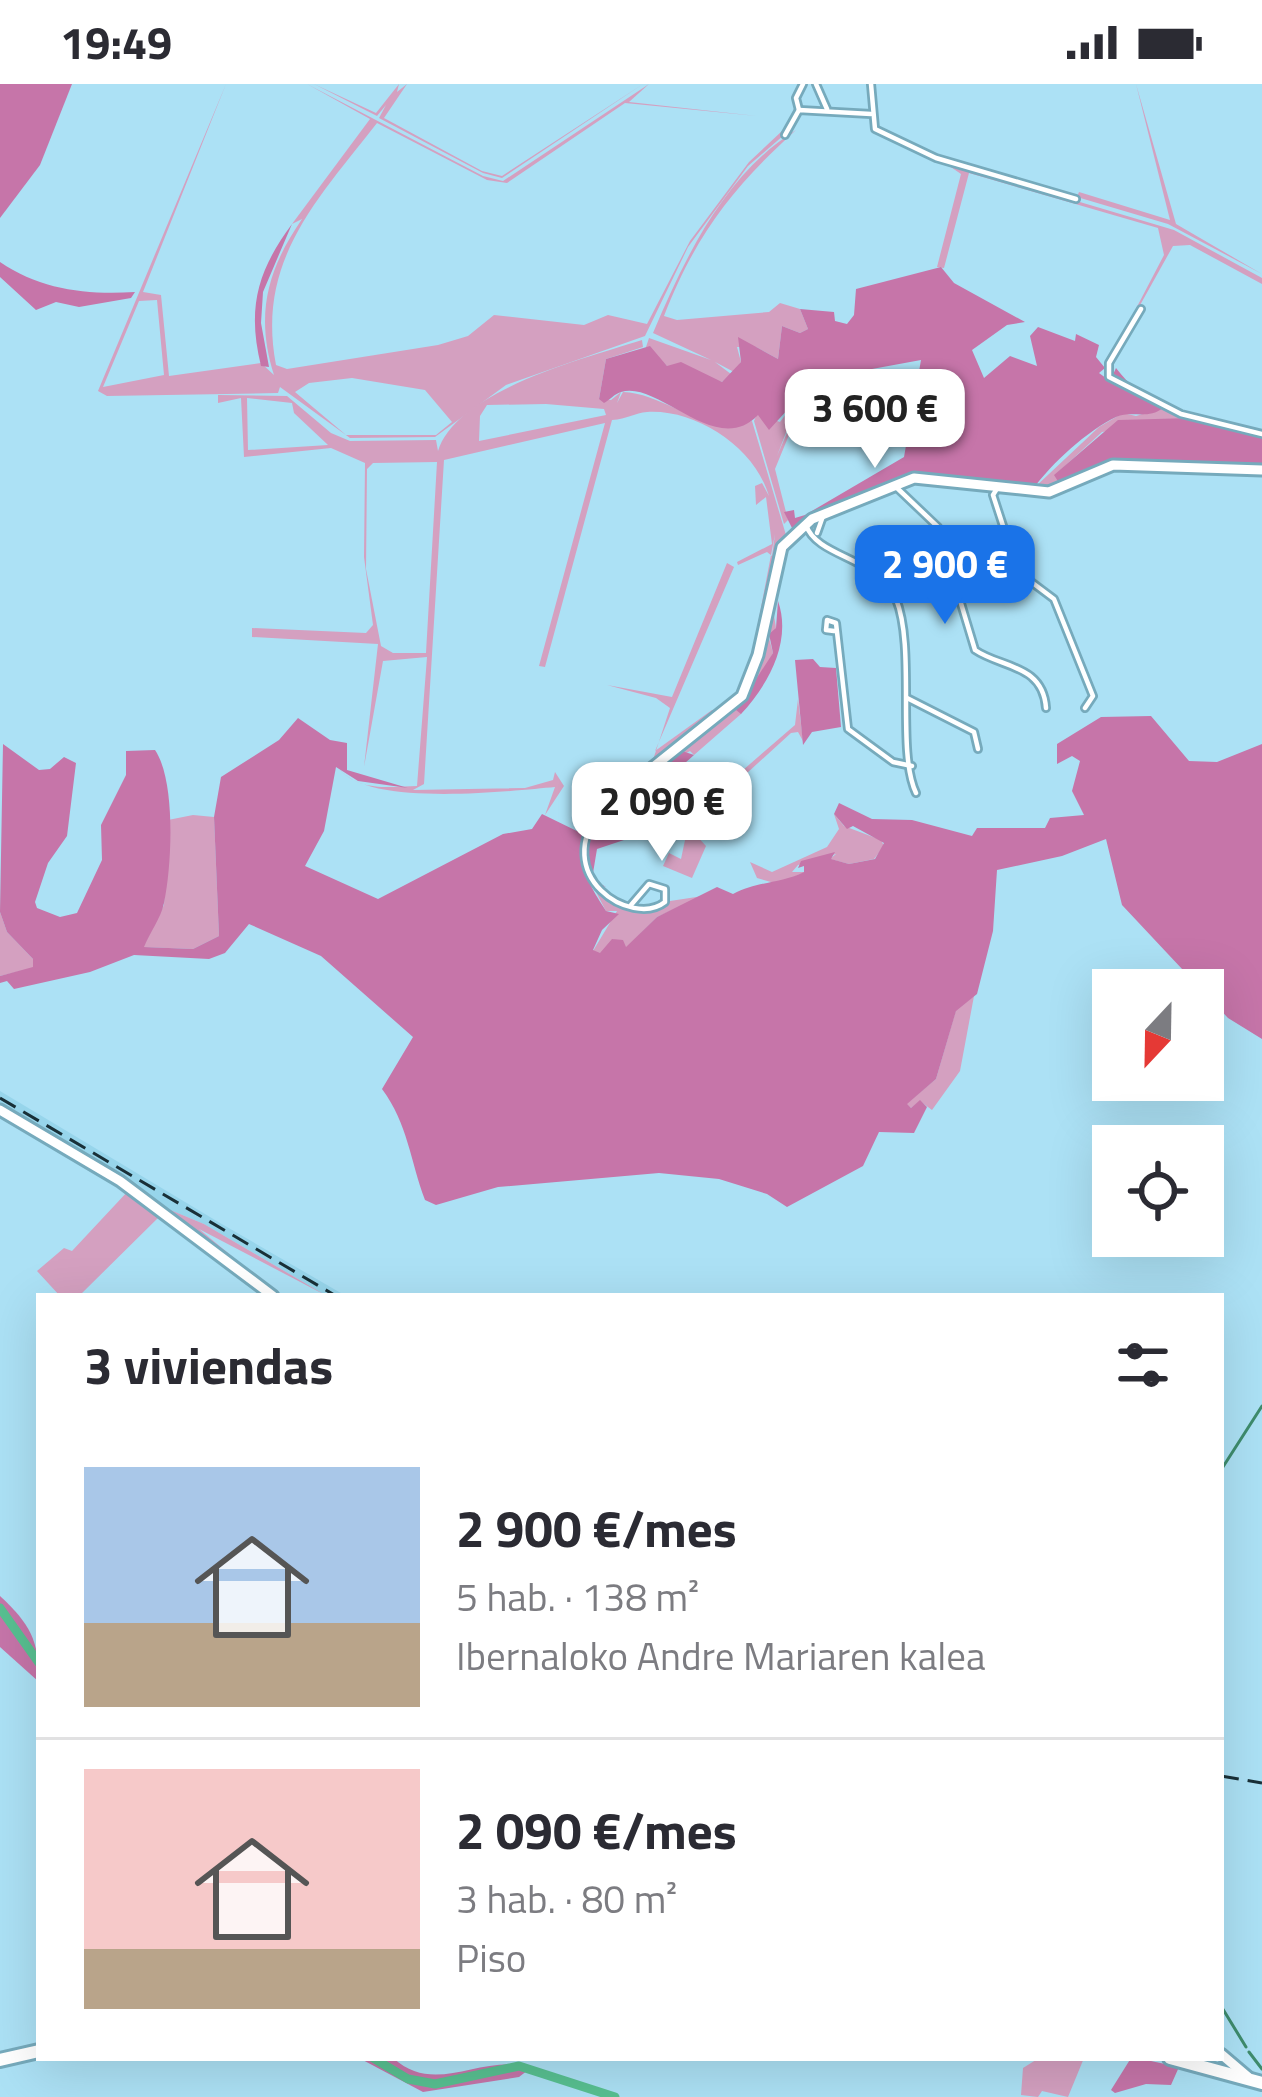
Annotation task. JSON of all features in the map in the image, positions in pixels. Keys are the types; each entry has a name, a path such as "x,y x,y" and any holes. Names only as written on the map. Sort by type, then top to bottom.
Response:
{"main road":[{"path":"0,2060 36,2052"},
{"path":"1200,2061 1255,2080"}],"street":[{"path":"785,135 799,110 796,98 803,84"},
{"path":"816,84 827,109"},
{"path":"871,84 875,129 936,158 1076,199"},
{"path":"799,110 871,113"},
{"path":"1141,309 1109,363 1108,377 1181,414 1262,434"},
{"path":"632,904 649,884 665,889 659,908 632,904 587,879 585,841 603,807 742,696 758,656 784,542 807,522 874,496 904,493 916,478 977,484 1000,494 1055,490 1113,465 1262,470"},
{"path":"904,493 938,527 975,650 1022,668 1046,698 1046,708"},
{"path":"1000,494 1018,572 1051,594 1086,675 1093,696 1085,708"},
{"path":"815,536 827,513"},
{"path":"807,522 824,544 873,570 894,594 916,793"},
{"path":"784,542 801,535 815,536"},
{"path":"834,631 848,729 893,762 912,766"},
{"path":"907,698 974,732 978,749"},
{"path":"0,1110 120,1181 269,1293"},
{"path":"1224,2056 1255,2080"}],"shaded area":[{"path":"0,84 72,84 40,165 0,218"},
{"path":"226,84 143,292 161,295 169,376 261,363 274,375 265,313 280,256 302,219 292,224 370,119 307,84 483,176 503,181 649,84 629,102 757,116 625,103 507,183 487,180 377,123 313,206 283,263 272,328 276,365 287,369 438,345 468,336 494,315 584,325 608,315 647,324 690,241 749,162 782,131 784,135 748,166 688,247 645,336 506,385 435,437 350,438 280,387 278,393 107,396 98,391","holes":["157,300 164,375 103,387 139,301","352,378 425,390 452,422 436,435 346,435 295,392 309,383"]},
{"path":"314,84 376,113 399,84 397,92 407,84 384,118 482,171 502,176 643,84 502,178 483,173 379,118 386,105 377,116"},
{"path":"1136,84 1176,224 1262,274 1168,224 1077,197 1079,192 1170,220"},
{"path":"796,130 718,214 689,261 664,316 677,320 769,312 780,303 800,309 808,329 800,333 782,326 778,359 756,347 737,347 741,362 734,372 715,362 731,374 722,382 667,366 646,347 649,338 711,360 653,333 694,247 728,194 771,148"},
{"path":"942,161 1174,230 1262,278 1262,284 1190,245 1173,246 1105,368 1164,255 1158,228 969,173 944,268 937,267 961,174"},
{"path":"292,224 263,292 261,323 269,367 261,366 255,326 258,291 270,258"},
{"path":"0,262 65,289 135,292 131,298 79,307 56,302 36,310 0,277"},
{"path":"941,267 954,283 1025,322 1007,325 972,350 984,378 1010,356 1037,366 1030,336 1038,327 1075,341 1076,334 1099,345 1096,357 1105,368 1099,373 1110,381 1116,368 1136,390 1163,408 1105,423 1071,448 1033,489 920,475 815,516 793,530 784,512 794,510 795,518 805,515 904,457 921,360 872,369 811,370 800,396 769,430 758,415 742,426 706,424 636,391 621,392 604,403 599,399 606,359 650,346 667,366 681,362 722,382 741,362 738,337 778,359 782,326 800,333 808,329 800,309 834,312 835,321 847,324 854,315 856,289"},
{"path":"642,340 643,347 606,359 599,399 611,400 621,392 617,403 623,392 639,394 718,423 752,421 786,535 758,639 771,555 767,552 737,562 772,544 766,497 756,505 755,486 762,483 769,496 762,478 722,435 685,417 647,412 612,420 545,667 539,666 605,423 444,460 424,784 413,790 525,788 553,780 555,772 564,786 545,815 555,787 439,794 369,785 417,786 427,657 383,661 364,767 378,644 252,637 252,628 366,633 373,625 364,557 365,463 331,448 244,457 241,398 218,403 218,395 287,396 331,433 350,441 436,440 438,451 450,429 496,394 558,367","holes":["247,398 292,403 294,413 328,445 248,450","487,405 604,409 606,415 479,441 480,416","437,462 426,653 393,653 381,646 366,569 367,469 373,463"]},
{"path":"814,370 823,370 812,379 775,469 788,520 784,524 754,421 757,414 780,422 800,396 777,456"},
{"path":"1163,408 1192,418 1102,432 1055,475 1061,486 1033,489 1099,427 1123,413 1136,416"},
{"path":"1192,418 1262,436 1262,468 1115,463 1061,486 1054,475 1118,420"},
{"path":"786,558 773,609 776,628 769,638 773,653 741,714 694,755 690,751 665,765 639,797 635,793 643,779 741,701"},
{"path":"727,563 734,567 659,742 670,708 656,698 607,685 672,697"},
{"path":"778,601 780,646 761,689 741,714 736,710 773,653 769,634 776,628"},
{"path":"813,659 820,667 836,668 841,727 812,732 803,745 795,660"},
{"path":"798,699 803,741 798,732 791,733 702,814 697,811 695,834 706,846 692,878 663,866 669,853 681,859 685,840 629,813 667,782 696,804 705,803 795,725"},
{"path":"712,710 718,714 651,766 656,750"},
{"path":"1151,716 1189,761 1217,762 1262,744 1262,1039 1224,1014 1224,969 1182,969 1122,905 1106,839 1062,856 997,870 993,931 977,994 956,1011 936,1079 907,1104 911,1108 920,1100 927,1107 914,1133 879,1132 863,1166 787,1207 767,1194 719,1179 659,1173 498,1187 436,1205 425,1200 403,1129 382,1089 413,1037 321,956 249,924 225,953 209,959 134,955 90,972 14,989 7,981 0,983 0,976 33,967 33,959 7,932 0,912 3,744 39,770 50,769 64,757 76,763 67,836 48,863 35,902 37,908 60,917 77,913 102,860 101,825 126,775 126,751 155,750 169,802 169,867 164,903 144,947 193,949 219,936 214,817 221,777 279,740 298,718 330,740 347,743 347,770 408,788 358,781 336,767 324,831 305,866 378,899 503,834 532,829 542,814 585,835 587,876 606,911 619,914 602,930 593,950 600,953 612,939 623,940 626,947 657,917 717,887 733,894 786,879 804,872 804,866 798,868 801,861 835,852 831,859 849,864 875,859 884,843 853,826 847,829 834,814 839,803 872,819 912,820 972,836 977,828 1045,828 1050,818 1084,815 1072,791 1080,761 1072,756 1057,764 1057,744 1101,717"},
{"path":"682,751 694,755 639,805 624,840 597,849 592,879 606,887 593,883 588,868 587,854 602,817 633,786 642,797 643,787"},
{"path":"834,814 844,826 881,840 884,846 874,859 849,864 830,859 836,854 798,865 792,872 805,872 778,884 757,878 750,862 772,872 827,847 839,829"},
{"path":"214,817 219,936 193,949 143,947 164,905 168,820"},
{"path":"596,892 625,907 656,912 670,901 703,896 657,917 626,948 613,939 601,954 593,951 617,911 606,911"},
{"path":"0,912 7,932 33,959 33,968 0,976"},
{"path":"974,996 960,1071 932,1110 920,1101 911,1108 906,1104 936,1079 956,1010"},
{"path":"0,1091 341,1293 322,1293 204,1224 156,1204 0,1106"},
{"path":"129,1190 162,1214 82,1293 57,1293 37,1271 64,1248 72,1251"},
{"path":"156,1204 204,1224 322,1293 199,1229 276,1293"},
{"path":"0,1596 31,1634 36,1679 0,1647"},
{"path":"365,2061 397,2061 426,2074 494,2065 532,2067 519,2077 423,2092"},
{"path":"1034,2061 1083,2061 1068,2097 1042,2091 1038,2097 1021,2095 1023,2068"},
{"path":"1129,2061 1179,2067 1171,2085 1111,2090"}],"waterway":[{"path":"1224,1465 1262,1406"},
{"path":"0,1608 36,1659"},
{"path":"1224,2011 1246,2047"},
{"path":"1249,2052 1262,2069"},
{"path":"378,2061 408,2079 435,2084 519,2066 615,2097"}],"railway":[{"path":"0,1098 331,1293"},
{"path":"1224,1777 1262,1783"}]}
